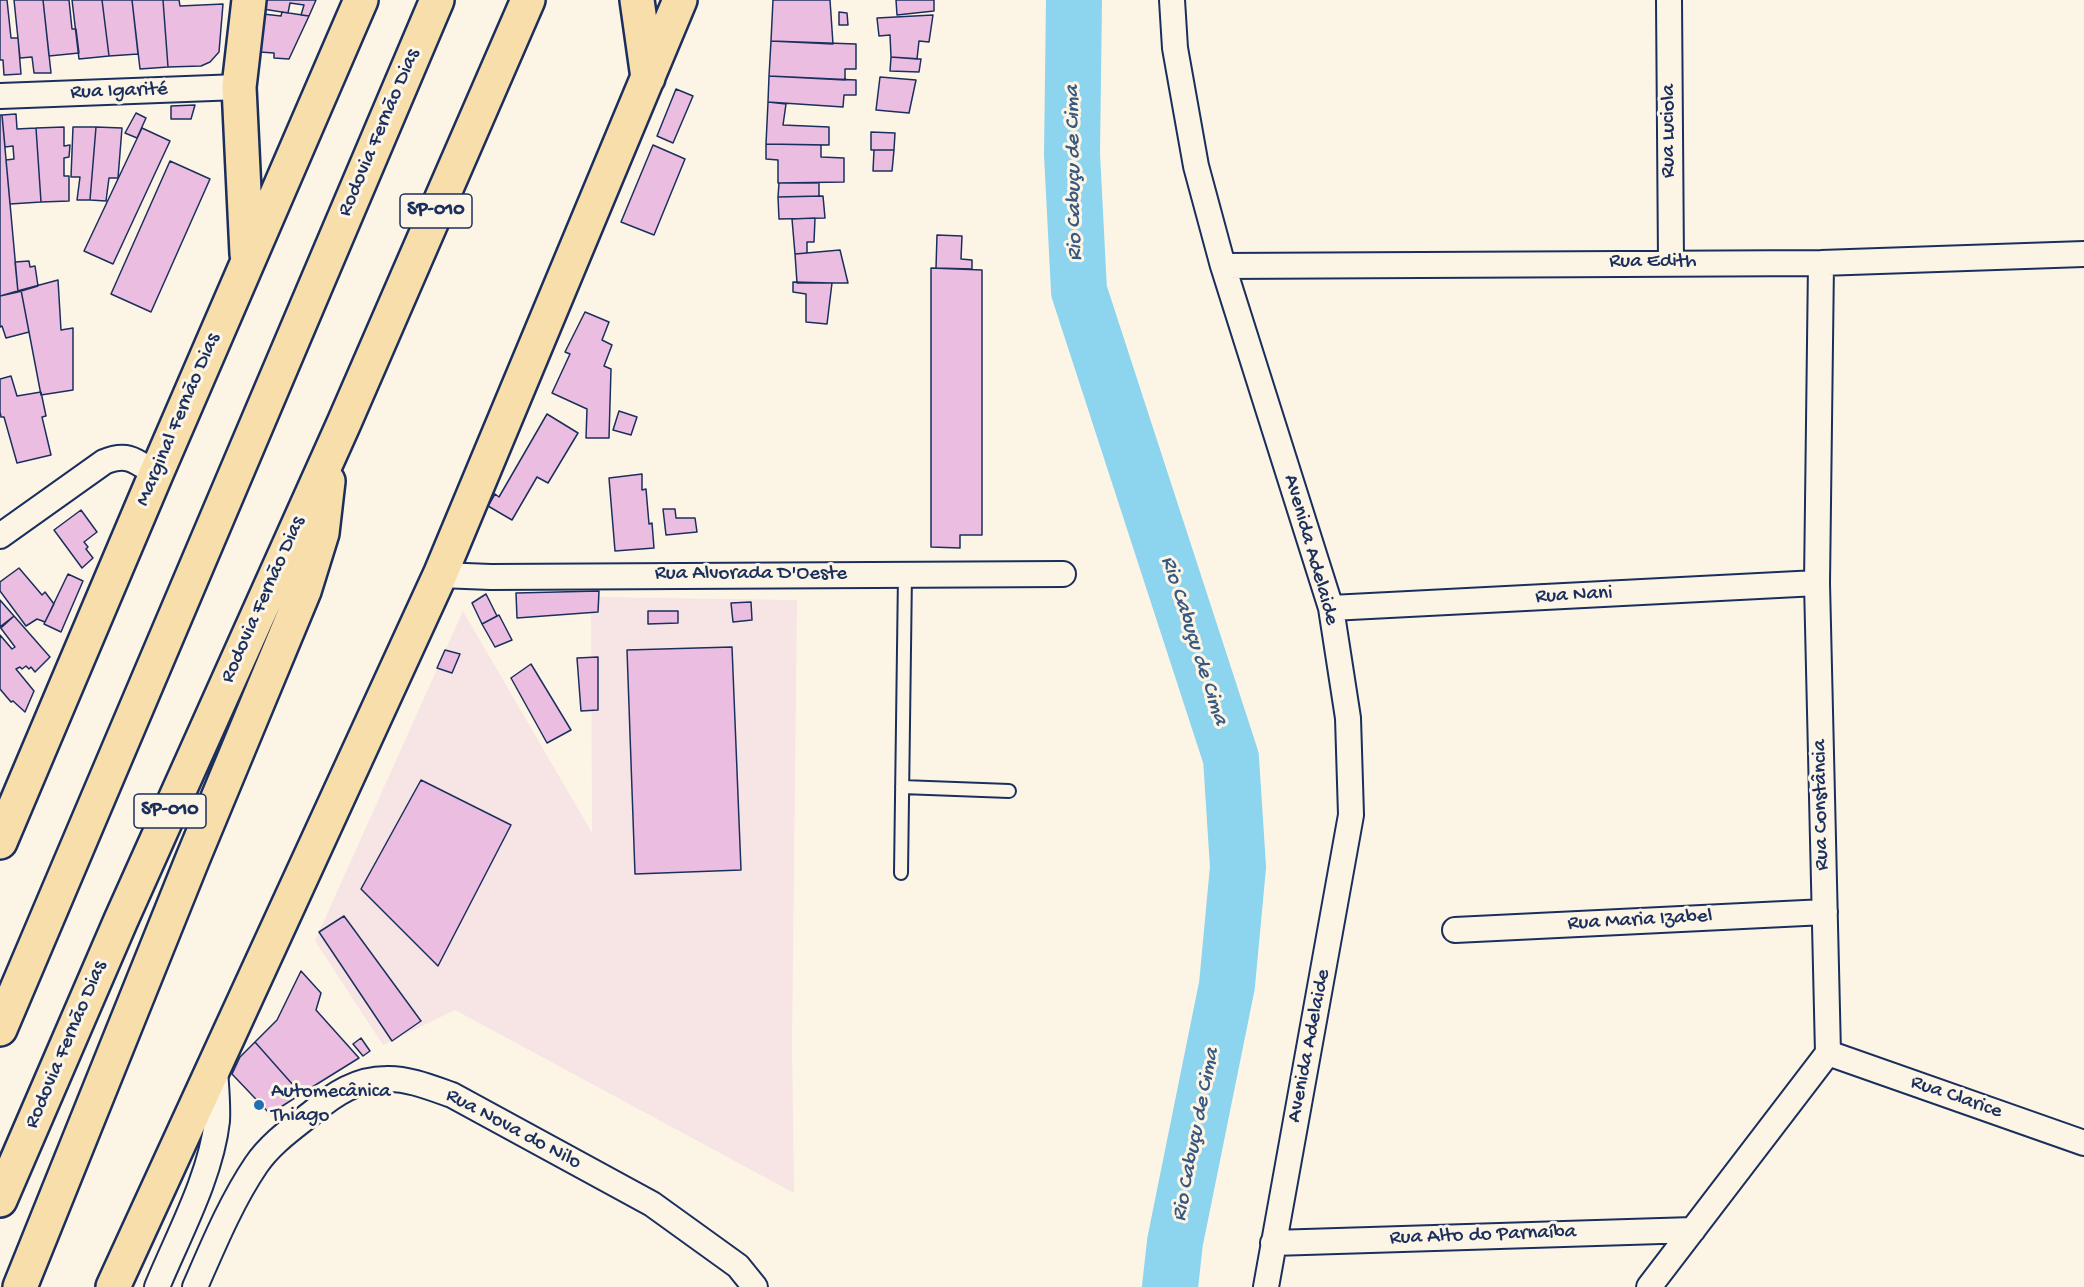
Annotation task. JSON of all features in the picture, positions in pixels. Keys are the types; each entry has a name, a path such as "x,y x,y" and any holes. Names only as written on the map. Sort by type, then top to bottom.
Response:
{"main road":[{"path":"247,261 239,87 249,0"},
{"name":"Marginal Fernão Dias","path":"0,842 247,261 361,0"},
{"name":"Rodovia Fernão Dias","path":"0,1029 268,393 437,0"},
{"name":"Rodovia Fernão Dias","path":"0,1200 121,920 344,423 528,0"},
{"path":"638,0 648,80"},
{"path":"113,1287 440,575 680,0"},
{"path":"20,1287 193,858 304,591 322,533 330,453"},
{"path":"0,1007 28,962"}],"street":[{"name":"Avenida Adelaide","path":"1172,0 1175,48 1196,166 1223,266 1330,608 1348,718 1351,815 1266,1287"},
{"name":"Rua Luciola","path":"1669,0 1671,262"},
{"name":"Rua Igarité","path":"0,96 239,87"},
{"name":"Rua Edith","path":"1223,266 1821,263 2084,254"},
{"name":"Rua Constância","path":"1821,263 1817,583 1828,1053"},
{"path":"0,536 104,462 116,457 135,460 156,474"},
{"name":"Rua Alvorada D'Oeste","path":"440,575 491,577 1063,574"},
{"name":"Rua Nani","path":"1330,608 1817,583"},
{"name":"Rua Maria Izabel","path":"1455,930 1825,912"},
{"path":"1649,1287 1828,1053"},
{"name":"Rua Clarice","path":"1828,1053 2084,1143"},
{"path":"157,1287 204,1174 212,1146 217,1119 215,1067"},
{"name":"Rua Nova do Nilo","path":"195,1287 222,1228 256,1164 275,1143 329,1098 351,1086 387,1078 423,1085 452,1095 652,1204 738,1266 755,1287"},
{"name":"Rua Alto do Parnaíba","path":"1273,1243 1693,1230"}],"lane":[{"path":"901,873 905,574"},
{"path":"902,787 1009,791"}],"shaded area":[{"path":"591,597 797,600 792,1043 794,1193 455,1010 383,1045 315,941 463,611 592,833"}],"building":[{"path":"0,0 7,0 11,38 18,38 21,74 4,75 3,60 0,60"},
{"path":"14,0 43,0 51,73 34,73 32,57 20,58"},
{"path":"43,0 69,0 72,29 76,29 79,53 49,56"},
{"path":"72,0 102,0 109,56 79,59"},
{"path":"102,0 132,0 138,54 109,56"},
{"path":"132,0 163,0 168,67 140,69"},
{"path":"163,0 179,0 180,6 223,4 219,52 210,62 201,66 168,67"},
{"path":"264,0 316,0 309,16 301,15 304,5 290,3 288,13 263,9"},
{"path":"773,0 830,0 833,44 771,41"},
{"path":"896,0 934,0 934,11 897,15"},
{"path":"282,12 309,16 289,59 274,58 274,53 260,52 263,14 281,16"},
{"path":"839,12 847,13 848,25 839,25"},
{"path":"933,15 929,42 919,41 917,59 891,57 890,35 879,36 877,18"},
{"path":"771,41 856,44 856,69 845,69 845,80 769,76"},
{"path":"891,57 921,59 919,72 890,71"},
{"path":"769,76 856,80 856,95 844,95 843,107 768,102"},
{"path":"880,77 916,80 909,113 876,110"},
{"path":"676,89 693,96 673,143 657,136"},
{"path":"768,102 786,104 783,125 829,127 829,145 766,144"},
{"path":"195,105 191,119 171,119 171,106"},
{"path":"136,113 146,118 137,138 125,133"},
{"path":"16,114 17,129 36,128 41,202 10,204 6,160 14,159 13,146 5,147 2,115"},
{"path":"0,115 2,115 18,292 0,296"},
{"path":"64,127 64,146 70,145 69,157 64,158 64,176 69,176 69,201 41,202 36,128"},
{"path":"73,127 96,127 90,200 77,200 80,177 71,177"},
{"path":"96,127 122,128 118,178 109,178 106,201 90,200"},
{"path":"142,128 170,141 113,264 84,251"},
{"path":"871,132 895,133 894,150 871,150"},
{"path":"766,144 821,145 821,157 844,158 844,182 778,183 778,160 766,159"},
{"path":"653,145 685,159 654,235 621,222"},
{"path":"874,150 894,150 892,171 873,171"},
{"path":"170,161 210,179 151,312 111,294"},
{"path":"779,183 819,183 819,196 778,197"},
{"path":"823,196 825,218 779,219 778,197"},
{"path":"815,218 814,242 807,242 807,253 795,254 792,219"},
{"path":"937,235 962,236 961,259 972,260 972,269 936,268"},
{"path":"840,250 848,283 797,283 795,254"},
{"path":"29,261 30,267 35,266 38,286 18,292 15,262"},
{"path":"931,268 982,270 982,535 960,535 960,548 931,547"},
{"path":"58,280 61,330 73,328 73,390 41,395 21,290"},
{"path":"793,282 832,283 827,324 806,322 806,294 793,292"},
{"path":"21,290 29,332 6,338 2,326 0,327 0,296"},
{"path":"585,312 609,322 602,340 612,345 604,366 611,369 609,438 586,438 587,409 552,393 570,354 565,352"},
{"path":"11,376 17,396 41,392 46,416 42,417 51,455 17,463 4,417 1,417 0,412 0,379"},
{"path":"619,411 637,417 631,435 613,430"},
{"path":"547,414 578,433 548,483 537,477 512,520 488,506 495,494 499,497"},
{"path":"642,474 642,490 646,489 654,548 615,551 609,478"},
{"path":"663,509 675,509 676,518 695,518 697,532 666,535"},
{"path":"81,510 97,532 84,542 93,558 82,568 54,530"},
{"path":"19,568 42,595 45,592 54,604 45,622 37,619 26,626 0,591 0,582"},
{"path":"68,574 83,581 61,632 44,624"},
{"path":"599,591 598,612 517,618 516,593"},
{"path":"486,594 497,616 482,624 472,603"},
{"path":"0,600 14,616 2,627 0,625"},
{"path":"751,602 752,620 733,622 731,603"},
{"path":"648,611 678,611 678,623 648,624"},
{"path":"499,615 512,640 495,647 482,624"},
{"path":"14,616 50,657 35,672 31,667 29,669 26,666 16,669 34,691 25,712 13,701 11,702 0,689 0,635 12,649 15,647 0,627"},
{"path":"732,647 741,870 635,874 627,650"},
{"path":"445,650 460,654 452,673 437,668"},
{"path":"598,657 598,710 581,711 577,658"},
{"path":"531,664 571,730 547,743 511,678"},
{"path":"421,780 511,825 438,966 361,889"},
{"path":"344,916 421,1021 392,1041 319,932"},
{"path":"301,971 321,993 316,1010 359,1058 301,1094 255,1042 277,1020"},
{"path":"361,1038 370,1051 363,1056 353,1044"},
{"path":"255,1042 301,1094 270,1114 232,1074 240,1057"}],"waterway":[{"name":"Rio Cabuçu de Cima","path":"1074,0 1072,154 1079,291 1231,758 1238,867 1227,985 1175,1242 1170,1287"}],"place":[{"name":"Automecânica Thiago","path":"259,1105"}]}
